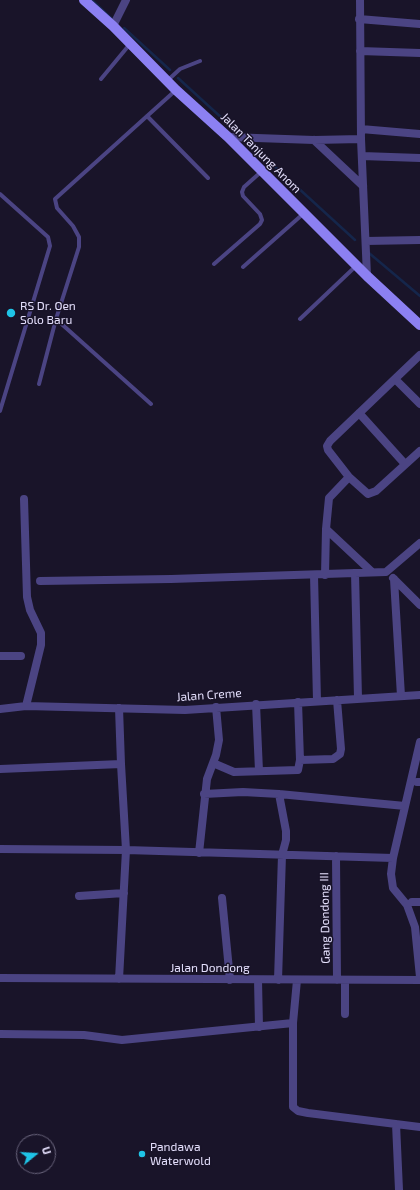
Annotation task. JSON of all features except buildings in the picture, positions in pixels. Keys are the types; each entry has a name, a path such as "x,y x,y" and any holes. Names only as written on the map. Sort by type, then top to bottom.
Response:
{"main road":[{"name":"Jalan Tanjung Anom","path":"84,0 113,26 176,90 228,137 356,266 420,324"}],"street":[{"path":"113,26 126,0"},
{"path":"360,0 361,139 367,276"},
{"path":"359,19 420,24"},
{"path":"360,51 420,53"},
{"path":"362,129 420,134"},
{"path":"228,137 314,140 361,139"},
{"path":"314,140 363,186"},
{"path":"362,156 420,158"},
{"path":"366,241 420,240"},
{"path":"420,355 330,441 327,446 328,450 349,477 365,493 372,494 420,451"},
{"path":"396,379 420,404"},
{"path":"359,413 405,464"},
{"path":"325,575 326,529 329,498 349,477"},
{"path":"24,499 27,597 30,610 40,634 42,645 26,706"},
{"path":"326,529 372,572"},
{"path":"40,581 325,575 386,572 420,544"},
{"path":"386,572 420,605"},
{"path":"355,573 358,698"},
{"path":"314,575 317,701"},
{"path":"394,579 401,696"},
{"path":"0,656 21,656"},
{"name":"Jalan Creme","path":"0,709 26,706 178,710 216,706 420,695"},
{"path":"300,760 333,759 340,754 341,749 337,700"},
{"path":"214,763 234,772 296,771 299,767 300,760 298,702"},
{"path":"256,704 259,771"},
{"path":"199,853 204,794 207,778 214,763 219,740 216,706"},
{"path":"119,708 126,850 119,979"},
{"path":"420,742 393,858 391,874 393,888 407,905 413,920 420,978"},
{"path":"0,769 121,764"},
{"path":"204,794 243,792 279,794 405,806"},
{"path":"278,980 282,855 286,840 286,831 279,794"},
{"path":"0,849 126,850 393,858"},
{"name":"Gang Dondong III","path":"336,856 341,980 345,1014"},
{"path":"79,896 124,893"},
{"path":"222,898 230,980"},
{"name":"Jalan Dondong","path":"0,978 341,980 420,978"},
{"path":"258,980 259,1027"},
{"path":"297,980 293,1023 293,1107 298,1111 420,1127"},
{"path":"0,1034 84,1035 122,1040 293,1023"},
{"path":"396,1124 399,1190"}],"lane":[{"path":"101,79 130,44"},
{"path":"167,80 180,69 200,61"},
{"path":"39,384 56,319 79,247 79,238 73,226 57,208 55,199 176,90"},
{"path":"147,116 208,178"},
{"path":"214,264 260,224 262,220 260,214 243,196 242,192 244,187 262,171"},
{"path":"0,194 48,237 50,246 0,410"},
{"path":"243,268 303,214"},
{"path":"300,319 356,266"},
{"path":"56,319 151,404"}],"waterway":[{"path":"92,0 113,20"},
{"path":"124,28 170,70"},
{"path":"178,78 235,130"},
{"path":"249,143 355,240"},
{"path":"369,253 420,296"}],"place":[{"name":"RS Dr. Oen Solo Baru","path":"11,313"},
{"name":"Pandawa Waterwold","path":"142,1154"}]}
